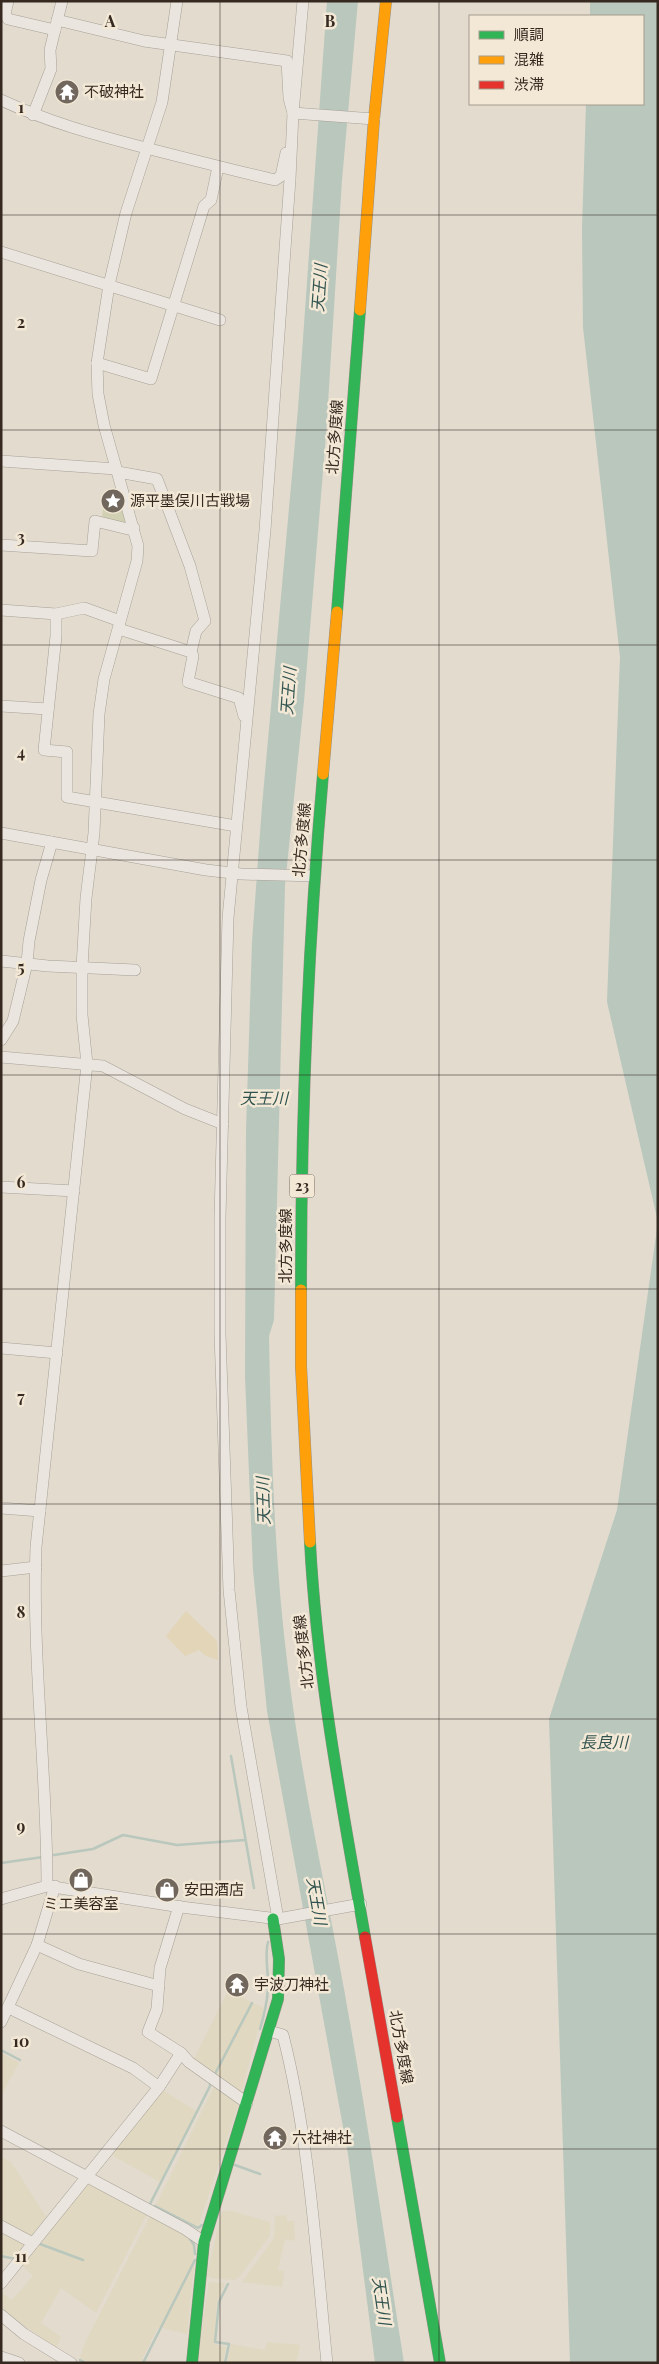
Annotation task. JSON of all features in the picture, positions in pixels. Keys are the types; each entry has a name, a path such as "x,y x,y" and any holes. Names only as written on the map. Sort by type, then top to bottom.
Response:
{"main road":[{"name":"北方多度線","path":"386,1 369,119 342,551 314,876 301,1196 302,1376 314,1609 326,1712 440,2363"},
{"path":"192,2363 196,2338 204,2242 278,1999 280,1981 278,1935 280,1918"}],"street":[{"path":"8,1 5,14 8,19 56,25 170,46 287,61 289,98 298,114"},
{"path":"33,115 51,69 50,50 62,1"},
{"path":"1,2022 37,1945 51,1886 47,1838 36,1567 56,1353 87,1064 82,1016 82,967 86,898 96,800 100,705 104,678 138,554 134,528 117,471 100,402 97,363 110,285 126,213 162,102 177,1"},
{"path":"1,100 33,115 218,168 275,180 281,176 298,114 303,1"},
{"path":"298,114 369,119"},
{"path":"280,1918 241,1706 229,1590 220,1334 220,1217 224,1017 236,873 236,826 248,723 266,520 292,135"},
{"path":"97,363 150,379 204,206 211,200 218,168"},
{"path":"1,252 220,320"},
{"path":"1,461 117,471 157,479 190,566 204,621 196,631 191,652 193,656 188,682 239,698 244,717 248,723"},
{"path":"1,545 92,551 95,521 128,529 134,528"},
{"path":"1,610 56,614 84,608 120,625 191,652"},
{"path":"56,614 56,636 44,750 67,752 67,796 236,826"},
{"path":"1,706 48,709"},
{"path":"1,833 236,873 314,876"},
{"path":"1,1040 13,1020 27,963 29,941 41,880 52,842"},
{"path":"1,961 135,970"},
{"path":"1,1057 103,1066 185,1109 223,1124"},
{"path":"1,1187 74,1191"},
{"path":"1,1348 56,1353"},
{"path":"1,1508 40,1511"},
{"path":"1,1571 36,1567"},
{"path":"1,1898 51,1886 179,1906 280,1918 361,1904"},
{"path":"179,1906 160,1968 157,2009 148,2032 180,2053 189,2062 247,2103"},
{"path":"37,1945 79,1964 159,1986"},
{"path":"9,2008 133,2068 159,2087"},
{"path":"269,2030 283,2035 296,2094 316,2225 327,2363"},
{"path":"1,2283 159,2087 180,2053"},
{"path":"1,2132 185,2229 204,2242"},
{"path":"1,2226 33,2243"},
{"path":"1,2315 24,2334 71,2363"},
{"path":"1,2357 19,2363"}],"shaded area":[{"path":"104,497 120,497 128,525 102,519"},
{"path":"228,1991 264,2008 242,2090 236,2091 193,2061"},
{"path":"1,2053 19,2063 1,2095"},
{"path":"214,2087 233,2097 238,2105 198,2227 156,2205"},
{"path":"161,2089 196,2111 160,2182 110,2154"},
{"path":"1,2157 11,2162 48,2220 34,2238 1,2221"},
{"path":"87,2183 147,2214 96,2313 61,2288 41,2323 61,2337 56,2348 1,2309 1,2293 12,2300 33,2276 21,2264"},
{"path":"222,2211 231,2211 270,2222 270,2235 240,2276 234,2280 211,2278 207,2275"},
{"path":"287,2215 287,2221 294,2221 295,2241 285,2239 278,2270 284,2271 282,2287 242,2282 274,2238 275,2216"},
{"path":"150,2216 185,2235 193,2245 194,2265 187,2334 158,2327 142,2359 153,2363 90,2363 80,2358 85,2343"},
{"path":"1,2228 29,2243 18,2257 1,2254"},
{"path":"209,2282 225,2283 217,2302 214,2344 226,2347 223,2363 197,2363"},
{"path":"267,2342 300,2345 296,2363 227,2363 231,2344 265,2350"}],"sand":[{"path":"186,1611 217,1641 218,1660 206,1656 199,1650 185,1656 166,1636"}],"water":[{"name":"天王川","path":"327,1 358,1 342,180 326,435 304,701 285,885 274,1320 269,1336 272,1461 279,1586 294,1714 308,1802 357,2065 404,2363 375,2363 348,2154 267,1711 253,1570 245,1376 246,1131 252,942 262,806 298,409"},
{"path":"590,1 658,1 658,1222 607,1002 620,657 583,327 582,229 586,105 644,105 644,15 590,15"},
{"name":"長良川","path":"658,1222 658,2363 570,2363 549,1719 617,1510"}],"waterway":[{"path":"231,1756 254,1888"},
{"path":"54,1855 93,1849 123,1835 177,1845 245,1840"},
{"path":"1,1863 43,1857"},
{"path":"260,2029 268,1989 266,1953 268,1942"},
{"path":"215,2074 252,2003"},
{"path":"1,2050 20,2060"},
{"path":"150,2204 210,2086 210,2082"},
{"path":"235,2165 260,2174"},
{"path":"155,2206 198,2228 202,2225"},
{"path":"190,2239 194,2245 195,2254"},
{"path":"40,2244 83,2260"},
{"path":"1,2256 16,2259"},
{"path":"143,2363 195,2260"},
{"path":"225,2363 229,2344 215,2342 219,2302 228,2284"},
{"path":"80,2360 86,2363"}],"traffic: fast":[{"path":"337,612 360,310"},
{"path":"301,1290 306,1032 323,774"},
{"path":"310,1542 313,1592 324,1691 365,1937"},
{"path":"192,2363 204,2242 278,1999 279,1959 273,1919"},
{"path":"397,2117 440,2363"}],"traffic: slow":[{"path":"360,310 374,119 386,1"},
{"path":"323,774 337,612"},
{"path":"301,1290 301,1366 310,1542"}],"traffic: jam":[{"path":"365,1937 397,2117"}],"place":[{"name":"不破神社","path":"67,92"},
{"name":"源平墨俣川古戦場","path":"113,501"},
{"name":"ミエ美容室","path":"81,1880"},
{"name":"安田酒店","path":"167,1890"},
{"name":"宇波刀神社","path":"237,1985"},
{"name":"六社神社","path":"275,2138"}]}
